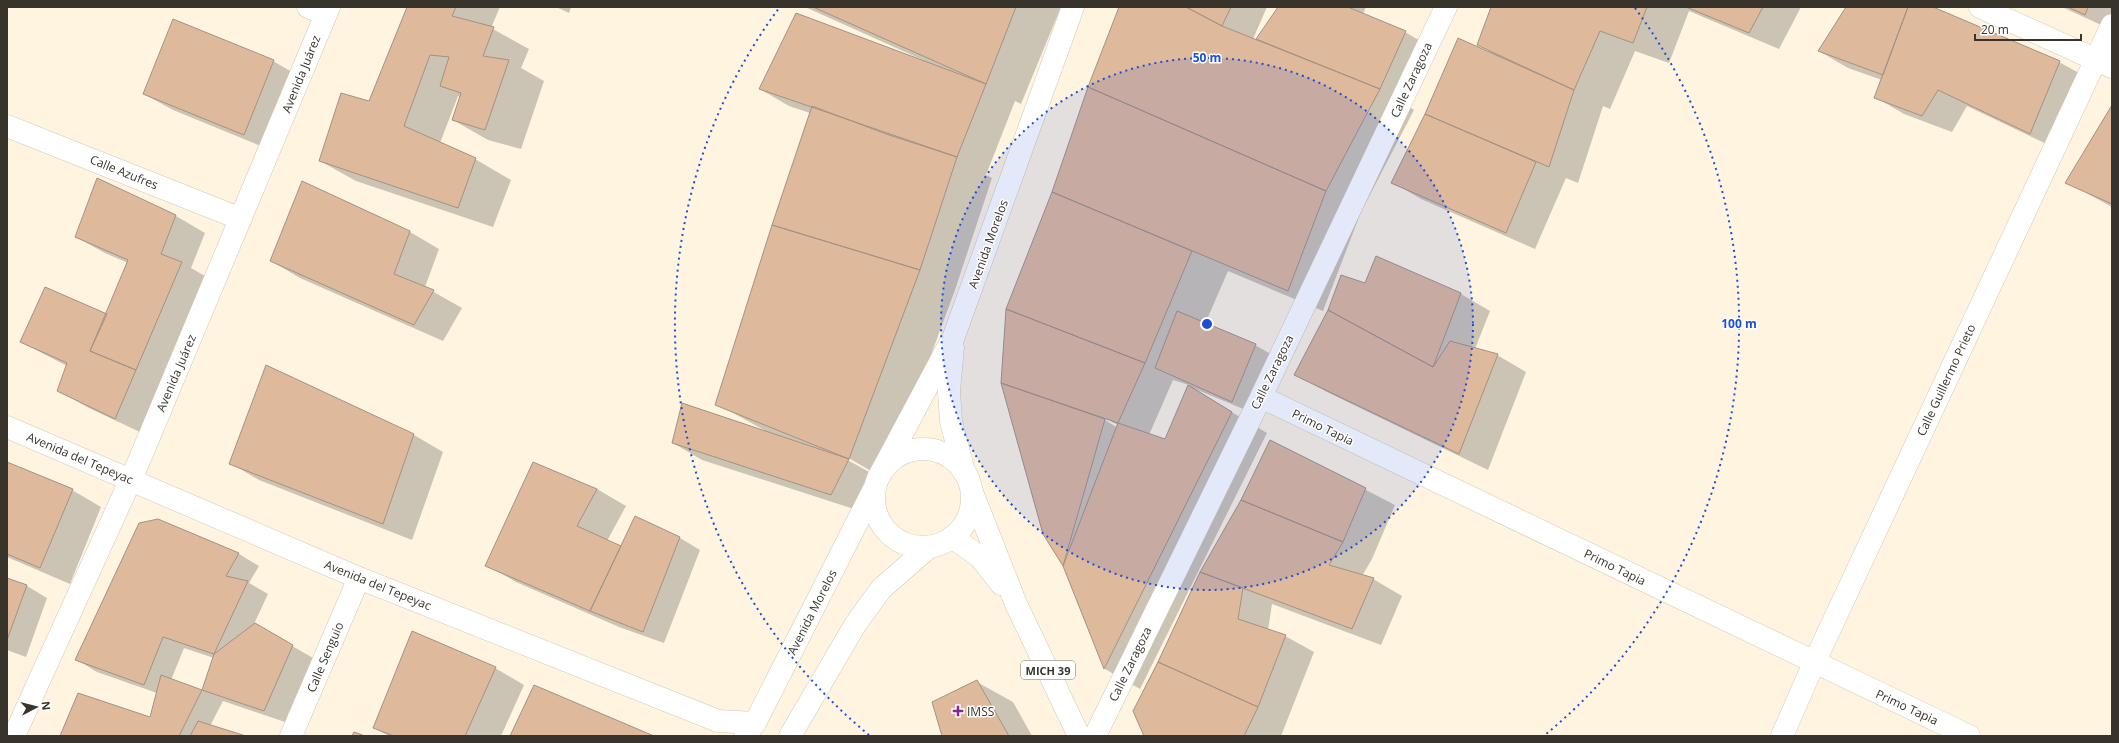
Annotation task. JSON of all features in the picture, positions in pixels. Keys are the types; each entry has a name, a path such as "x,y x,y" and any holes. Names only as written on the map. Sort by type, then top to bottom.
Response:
{"street":[{"name":"Avenida Morelos","path":"750,730 879,478 954,336 1073,7"},
{"name":"Calle Zaragoza","path":"1095,736 1261,397 1446,7"},
{"path":"1980,7 2104,64"},
{"name":"Avenida Juárez","path":"13,730 130,480 241,219 321,9"},
{"name":"Calle Guillermo Prieto","path":"1782,736 1814,662 2104,64 2112,25"},
{"name":"Calle Azufres","path":"7,126 241,219"},
{"path":"954,336 949,391 951,421 966,478 971,503 967,519 958,532 945,542 929,547 913,546 898,541 886,531 878,517 874,502 879,478 893,460 907,452 923,450 938,452 953,460 966,478 1016,604"},
{"name":"Primo Tapia","path":"1261,397 1969,736"},
{"name":"Avenida del Tepeyac","path":"7,428 360,578 718,721 750,730"},
{"path":"952,537 980,557 1016,604"},
{"path":"790,736 855,625 881,589 929,547"},
{"name":"Calle Senguio","path":"291,736 360,578"},
{"name":"MICH 39","path":"1016,604 1079,736"}],"building":[{"path":"407,7 456,7 452,16 494,27 483,56 509,60 485,130 452,120 461,93 440,86 449,57 430,55 404,126 476,158 458,208 319,161 341,93 369,101"},
{"path":"813,7 1016,7 986,84"},
{"path":"1119,7 1186,7 1222,26 1380,89 1326,191 1088,87"},
{"path":"1186,7 1231,7 1222,26"},
{"path":"1278,7 1348,7 1406,31 1380,89 1256,39"},
{"path":"1491,7 1647,7 1633,43 1600,31 1574,90 1477,45"},
{"path":"1686,7 1763,7 1749,33"},
{"path":"1846,7 1908,7 1883,75 1818,51"},
{"path":"1908,7 1933,7 2060,61 2030,134 1938,90 1922,116 1874,98"},
{"path":"2068,7 2088,7 2085,15"},
{"path":"796,13 986,84 957,157 759,89"},
{"path":"173,19 274,60 244,135 143,94"},
{"path":"1458,38 1574,90 1549,167 1425,114"},
{"path":"1088,87 1326,191 1288,291 1052,192"},
{"path":"2112,105 2112,204 2065,183"},
{"path":"812,106 889,135 957,157 920,270 772,225"},
{"path":"1425,114 1536,162 1506,233 1391,183"},
{"path":"97,178 176,215 161,254 182,262 136,370 90,351 128,260 75,237"},
{"path":"302,181 410,231 394,274 434,290 414,325 270,261"},
{"path":"1052,192 1192,251 1145,363 1006,309"},
{"path":"772,225 920,270 849,459 715,405"},
{"path":"1376,256 1461,293 1433,367 1328,310 1341,275 1365,283"},
{"path":"45,287 107,314 90,351 136,370 115,419 57,391 67,363 20,342"},
{"path":"1006,309 1145,363 1118,423 1001,383"},
{"path":"1328,310 1433,367 1450,341 1498,354 1459,454 1294,375"},
{"path":"1177,311 1256,344 1232,402 1155,368"},
{"path":"266,365 414,434 383,524 229,464"},
{"path":"1001,383 1105,419 1063,566 1043,534"},
{"path":"1188,385 1232,412 1104,669 1063,566 1118,423 1165,439"},
{"path":"682,403 849,459 831,495 672,443"},
{"path":"1270,440 1366,488 1343,542 1241,500"},
{"path":"7,462 73,489 40,568 7,554"},
{"path":"533,462 597,489 577,526 621,546 590,611 485,566"},
{"path":"1241,500 1343,542 1329,565 1374,578 1352,629 1200,572"},
{"path":"635,516 680,537 643,632 590,611"},
{"path":"158,519 239,553 226,576 248,581 214,654 163,637 144,685 75,660 139,523"},
{"path":"1200,572 1243,588 1238,619 1286,635 1258,707 1158,662"},
{"path":"7,578 27,585 7,640"},
{"path":"255,623 293,645 264,711 202,690 214,654"},
{"path":"412,631 496,667 465,736 394,736 373,728"},
{"path":"1158,662 1258,707 1244,736 1144,736 1133,711"},
{"path":"161,675 202,690 179,736 60,736 78,693 150,717"},
{"path":"977,680 1009,736 942,736 932,702"},
{"path":"534,685 654,736 510,736"},
{"path":"198,721 246,736 190,736"},
{"path":"354,732 365,736 352,736"}],"place":[{"name":"IMSS","path":"958,711"}]}
